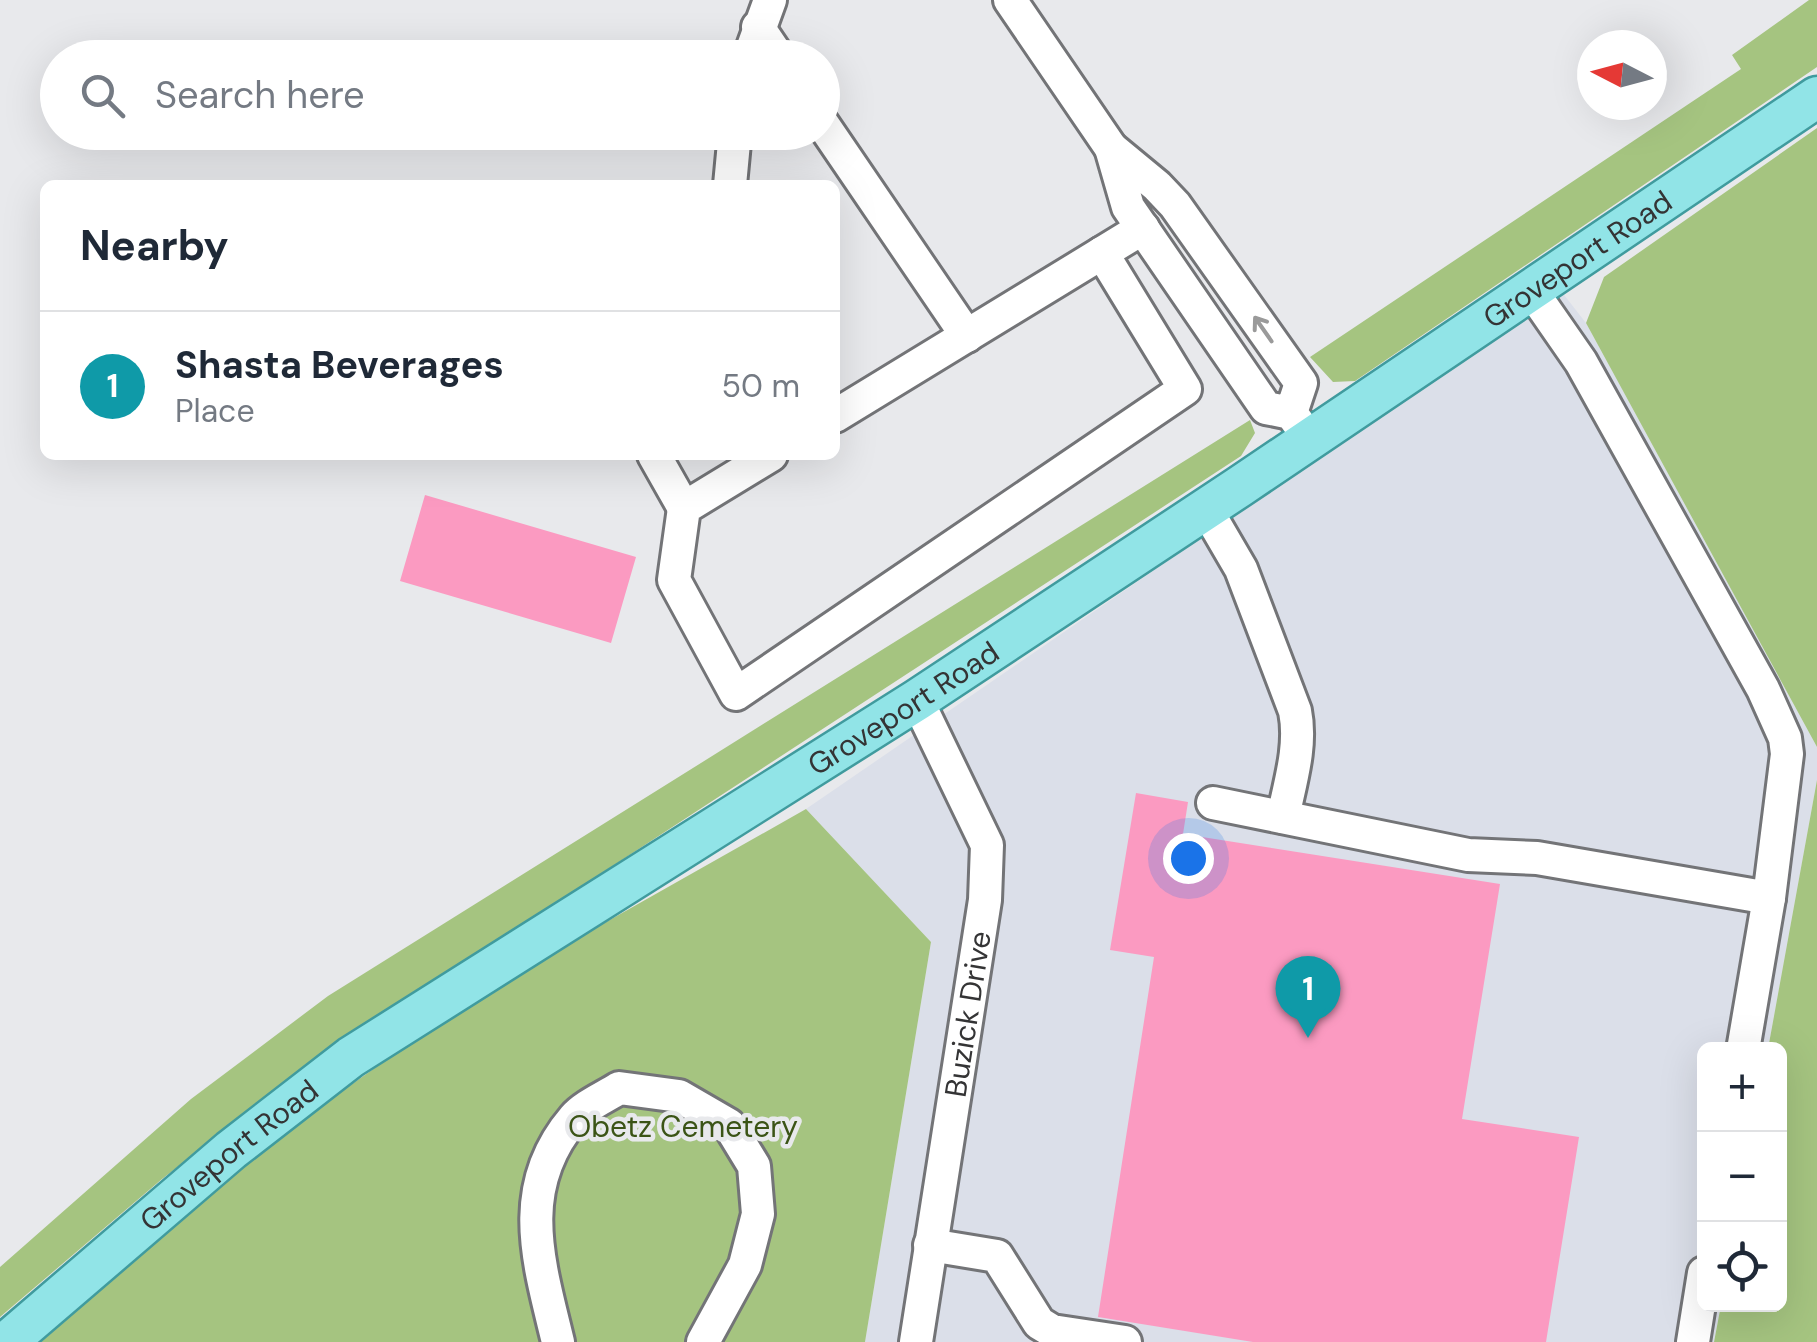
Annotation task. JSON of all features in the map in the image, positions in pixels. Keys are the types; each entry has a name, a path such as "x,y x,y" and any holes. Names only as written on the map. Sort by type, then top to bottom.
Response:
{"main road":[{"name":"Groveport Road","path":"8,1342 244,1140 351,1057 917,700 1206,508 1301,426 1531,290 1817,97"}],"lane":[{"path":"1010,0 1111,148 1175,205 1301,383 1301,426 1266,408 1186,292 1128,206 1111,148"},
{"path":"840,149 966,336"},
{"path":"730,180 733,150"},
{"path":"840,413 1143,228"},
{"path":"657,460 684,508 674,580 736,694 1185,389 1102,253"},
{"path":"1186,292 1219,267"},
{"path":"1531,290 1581,362 1763,689 1785,738 1787,754 1768,898 1743,1042"},
{"path":"684,508 763,460"},
{"path":"1206,508 1241,568 1295,712 1296,747 1284,817"},
{"name":"Buzick Drive","path":"916,1342 985,900 986,845 917,700"},
{"path":"1213,803 1468,854 1537,858 1768,898"},
{"path":"558,1342 537,1254 535,1212 549,1154 576,1115 619,1088 679,1096 729,1125 754,1166 758,1214 745,1265 703,1342"},
{"path":"930,1245 997,1256 1039,1323 1052,1331 1124,1342"},
{"path":"1693,1342 1698,1312"}],"shaded area":[{"path":"1561,291 1586,323 1817,747 1817,780 1769,1042 1697,1042 1697,1312 1720,1312 1714,1342 865,1342 931,942 806,809"}],"green space":[{"path":"1809,0 1817,0 1817,67 1355,381 1333,382 1310,357 1741,69 1732,55"},
{"path":"1817,128 1817,747 1586,323 1604,277"},
{"path":"1250,420 1255,433 1241,456 421,991 261,1102 162,1179 0,1317 0,1267 191,1099 328,996"},
{"path":"1817,780 1817,1342 1714,1342 1720,1312 1787,1312 1787,1042 1769,1042"},
{"name":"Obetz Cemetery","path":"806,809 931,942 865,1342 41,1342 255,1153 479,994"}],"building":[{"path":"425,495 636,557 611,643 400,581"},
{"path":"1136,793 1188,802 1183,834 1500,884 1462,1119 1579,1137 1546,1342 1253,1342 1098,1317 1154,957 1110,950"}],"place":[{"name":"Shasta Beverages","path":"1308,1038"}]}
